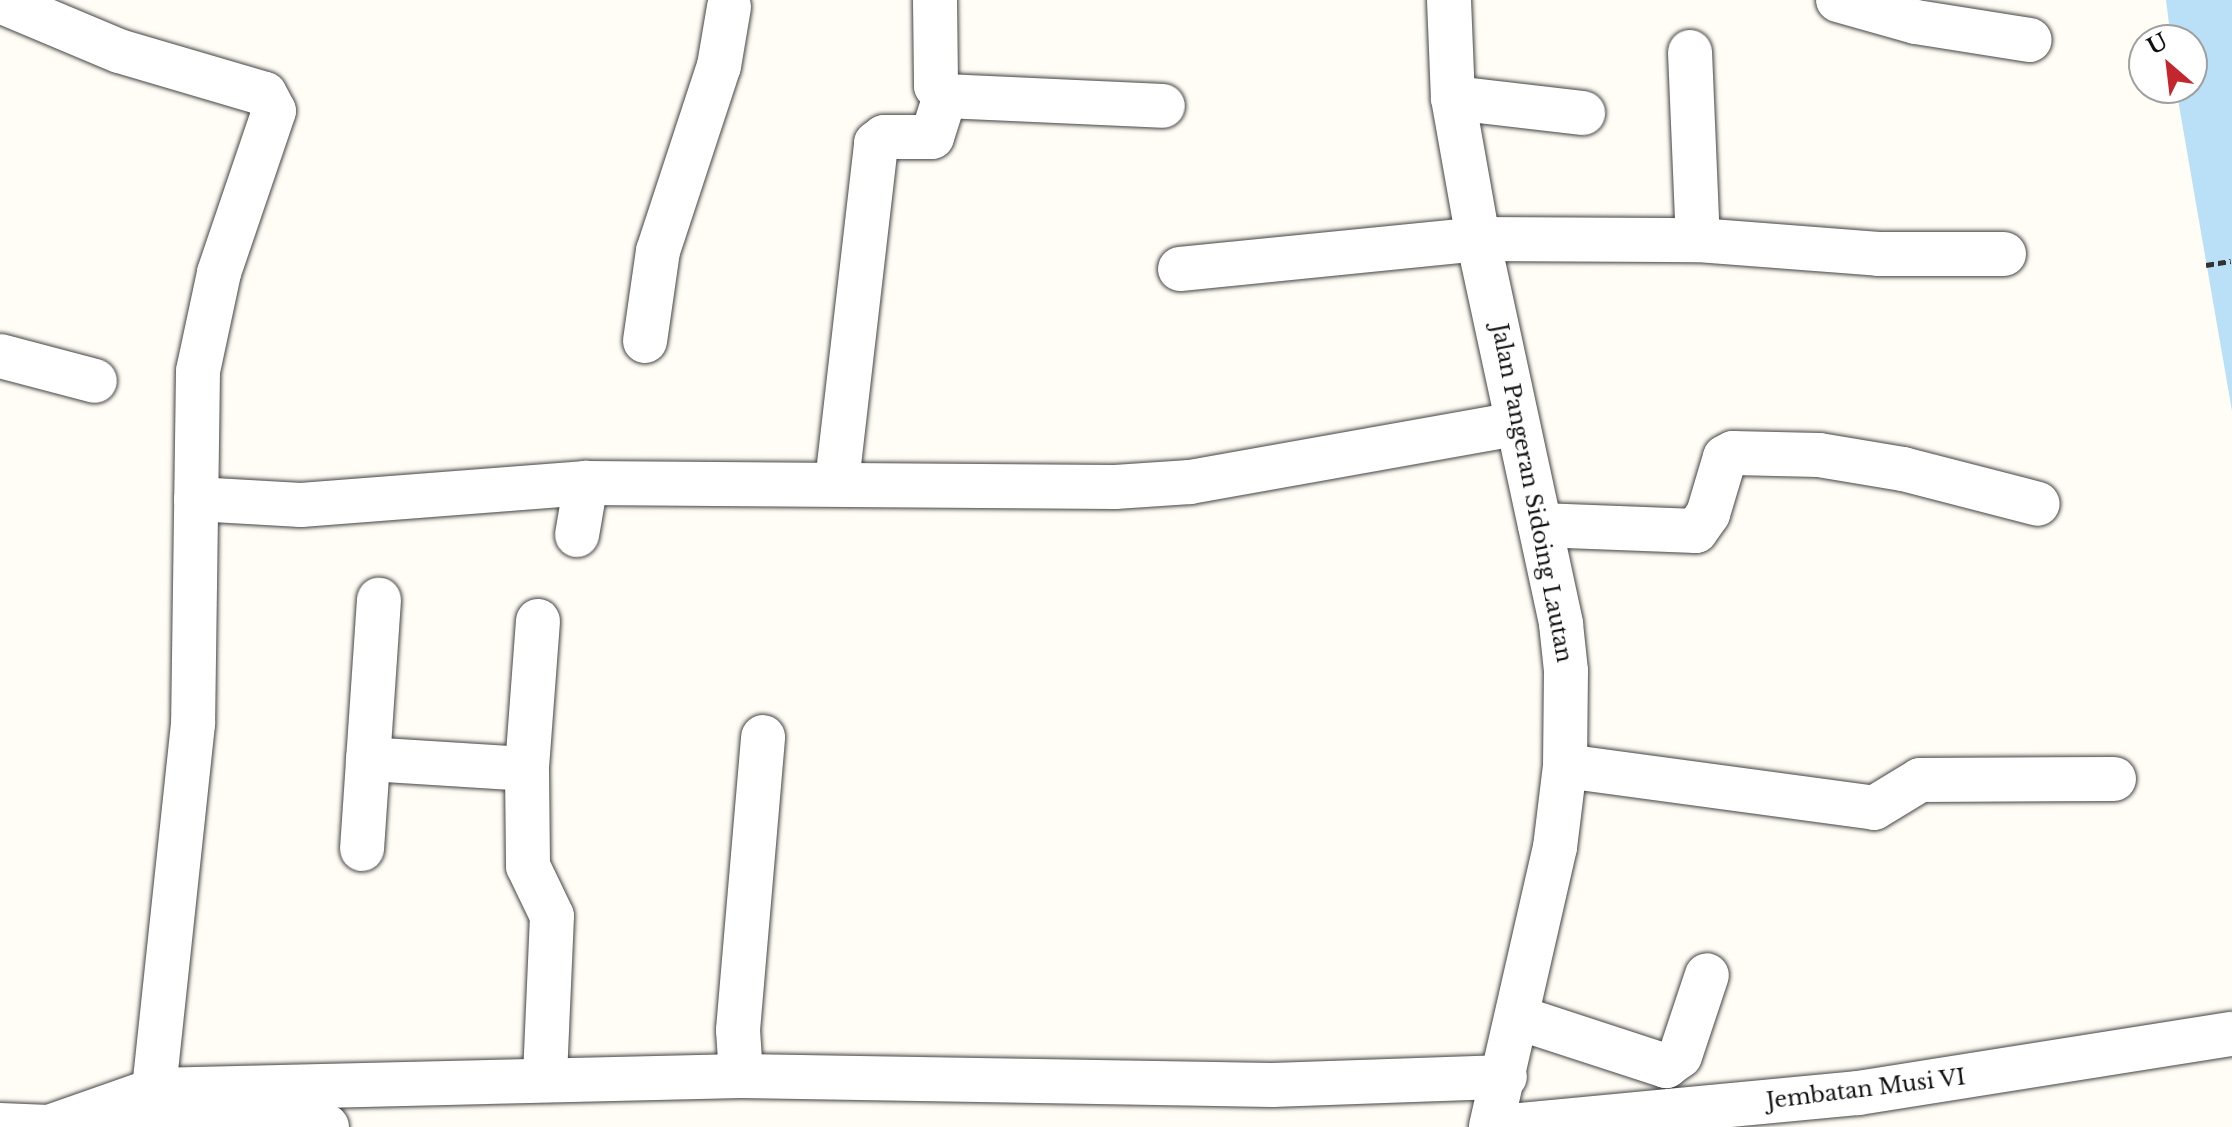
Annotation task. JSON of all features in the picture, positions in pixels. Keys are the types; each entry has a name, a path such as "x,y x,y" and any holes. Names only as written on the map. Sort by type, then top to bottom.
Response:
{"street":[{"path":"935,0 936,86 945,96 1163,106"},
{"name":"Jalan Pangeran Sidoing Lautan","path":"1449,0 1453,98 1478,239 1563,640 1565,766 1555,847 1519,1018 1491,1127"},
{"path":"1838,0 1916,22 2030,40"},
{"path":"0,1 119,51 265,94 273,106 274,119 206,323 198,371 193,724 154,1090"},
{"path":"645,341 658,251 719,66 721,2"},
{"path":"1690,52 1698,240"},
{"path":"837,482 876,143 884,137 932,137 945,96"},
{"path":"1453,98 1583,113"},
{"path":"1180,269 1478,239 1698,240 1878,254 2004,254"},
{"path":"0,356 95,381"},
{"path":"196,499 301,505 586,483 837,482 1115,487 1190,482 1517,424"},
{"path":"1540,525 1696,531 1708,514 1725,457 1733,453 1819,455 1903,469 2038,504"},
{"path":"577,535 586,483"},
{"path":"362,849 379,600"},
{"path":"538,621 527,769 528,866 552,916 545,1078"},
{"path":"741,1076 738,1030 763,737"},
{"path":"368,759 527,769"},
{"path":"1565,766 1874,808 1920,780 2114,779"},
{"path":"1519,1018 1666,1066 1680,1056 1707,975"},
{"name":"Jembatan Musi VI","path":"1498,1127 1858,1093 2232,1034"},
{"path":"49,1127 154,1090 545,1078 741,1076 1272,1085 1505,1077"},
{"path":"0,1125 49,1127 145,1122 327,1127"}],"path":[{"path":"2206,265 2231,261"}],"water":[{"path":"2166,0 2232,0 2232,411 2179,104 2208,104 2208,24 2169,24"}]}
